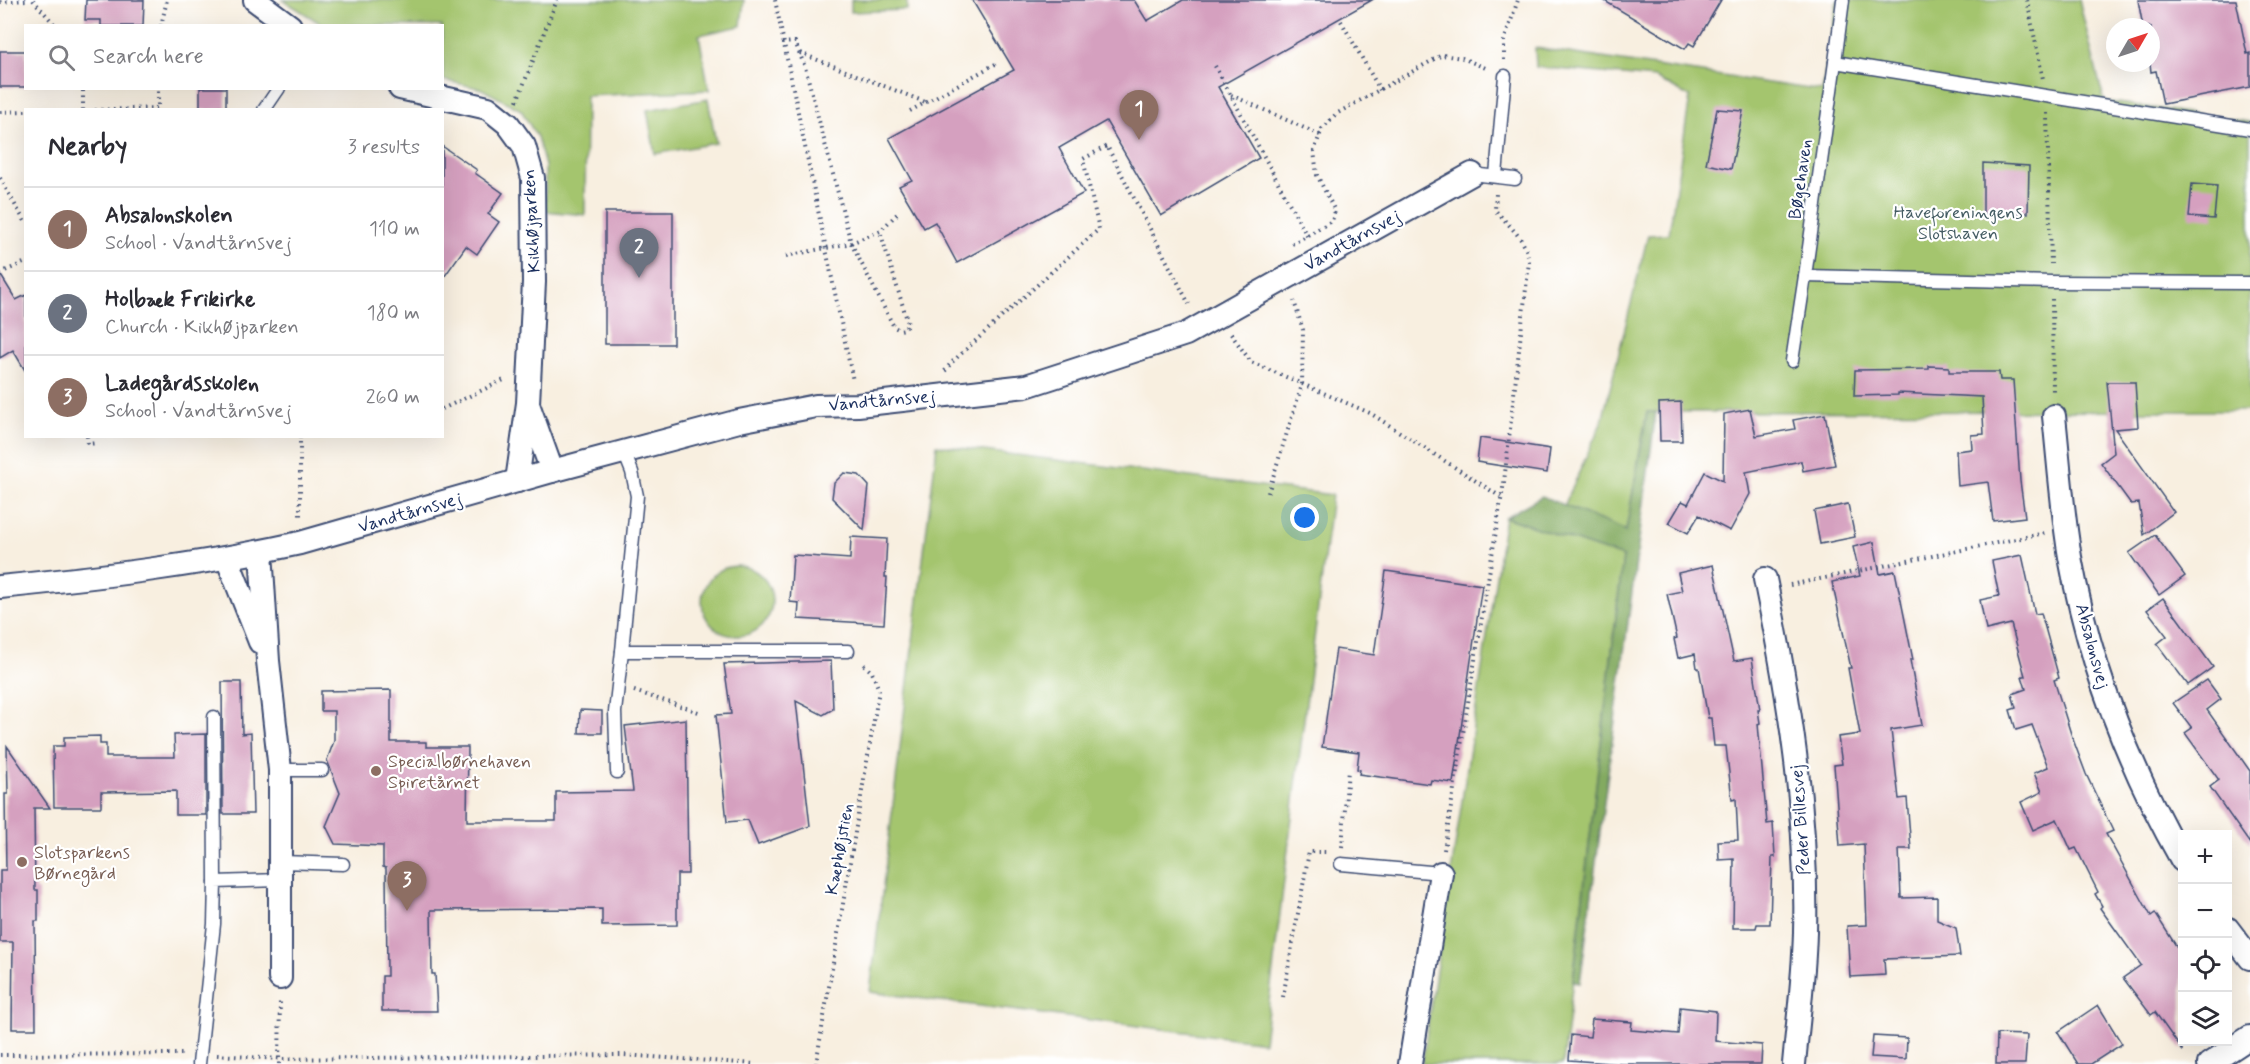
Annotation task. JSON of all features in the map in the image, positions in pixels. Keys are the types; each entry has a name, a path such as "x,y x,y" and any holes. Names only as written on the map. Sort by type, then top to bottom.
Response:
{"street":[{"path":"255,0 287,24"},
{"name":"Kikhøjparken","path":"409,90 488,108 508,124 524,146 532,178 534,282 528,403 517,481"},
{"name":"Vandtårnsvej","path":"0,587 111,577 261,552 739,421 816,406 858,405 1026,386 1186,334 1472,174"},
{"name":"Kikhøjparken","path":"528,403 552,471"},
{"name":"Absalonsvej","path":"2054,409 2066,528 2083,614 2109,703 2162,824 2178,853"},
{"path":"261,552 268,661 280,770 280,978"},
{"path":"227,558 268,661"},
{"name":"Peder Billesvej","path":"1766,584 1791,714 1803,830 1805,934 1794,1064"},
{"path":"1410,1064 1441,873"},
{"path":"2232,934 2250,958"},
{"path":"2209,1064 2250,1037"}],"lane":[{"name":"Bøgehaven","path":"1792,361 1843,0"},
{"path":"1835,62 2250,129"},
{"path":"1496,175 1505,76"},
{"path":"265,108 278,90"},
{"path":"1472,174 1515,179"},
{"path":"1805,276 2052,282 2250,283"},
{"path":"617,772 615,712 637,496 632,472 624,452"},
{"path":"622,651 848,651"},
{"path":"200,1059 214,924 214,717"},
{"path":"280,770 322,770"},
{"path":"1341,858 1441,873"},
{"path":"215,882 343,864"}],"path":[{"path":"0,2 26,0"},
{"path":"33,0 54,24"},
{"path":"161,24 166,0"},
{"path":"508,124 557,0"},
{"path":"775,0 853,383 864,382"},
{"path":"1287,247 1332,221 1335,211 1317,175 1314,151 1322,129 1336,114 1443,55 1462,58 1505,76 1504,41 1518,0"},
{"path":"2027,0 2047,96 2054,409"},
{"path":"1341,21 1380,90"},
{"path":"782,43 795,42 800,53 851,243 894,327 900,330 904,329 908,323 880,231"},
{"path":"800,53 925,102"},
{"path":"910,111 999,62"},
{"path":"1215,66 1307,236"},
{"path":"83,90 83,108"},
{"path":"158,90 158,108"},
{"path":"1230,95 1320,135"},
{"path":"0,112 24,111"},
{"path":"952,374 943,375 951,363 1099,229 1083,159 1107,146 1189,304"},
{"path":"1441,873 1501,497 1529,262 1528,252 1523,242 1495,210 1496,175"},
{"path":"0,178 24,220"},
{"path":"786,256 851,243 880,231 899,212"},
{"path":"0,273 24,263"},
{"path":"1268,493 1302,385 1303,330 1286,278"},
{"path":"1182,308 1199,298"},
{"path":"1218,316 1251,362 1370,413 1501,497"},
{"path":"444,408 531,367"},
{"path":"87,438 88,444 97,444"},
{"path":"300,438 300,543"},
{"path":"1766,584 2066,528"},
{"name":"Kæphøjstien","path":"816,1064 879,690 872,672 848,651"},
{"path":"618,686 702,713"},
{"path":"1283,997 1309,852 1341,858 1348,770"},
{"path":"279,1061 280,978"},
{"path":"0,1056 279,1061 623,1055 756,1064"}],"green space":[{"path":"283,0 744,0 741,26 699,35 709,90 586,96 585,215 545,211 545,166 537,137 521,110 482,89 444,80 444,24 321,24"},
{"path":"851,0 907,0 907,10 851,12"},
{"name":"Haveforeningens Slotshaven","path":"1837,0 2079,0 2104,101 2250,122 2250,411 1647,412 1626,531 1564,506 1602,421 1648,235 1669,234 1690,97 1655,78 1536,67 1535,48 1822,91"},
{"path":"708,99 716,143 655,154 647,110"},
{"path":"1647,412 1656,412 1580,983 1573,982 1623,557 1505,517 1542,496 1626,531"},
{"path":"937,445 1332,495 1264,1042 870,992"},
{"path":"1505,517 1623,557 1563,1064 1422,1064"},
{"path":"737,566 756,572 766,582 772,601 766,620 756,630 737,636 718,630 708,620 702,601 708,582 718,572"}],"building":[{"path":"86,0 144,0 143,24 101,24 101,20 85,20"},
{"path":"972,0 1134,0 1147,21 1183,0 1372,0 1218,87 1259,158 1161,216 1106,121 1059,148 1084,193 957,263 935,222 924,228 899,186 912,180 889,138 1014,70"},
{"path":"1603,0 1721,0 1694,46 1689,43 1685,49"},
{"path":"2138,0 2236,0 2247,54 2250,53 2250,87 2163,104 2156,72 2160,72 2160,18 2141,18"},
{"path":"0,51 24,51 24,87 0,87"},
{"path":"200,90 226,90 226,108 200,108"},
{"path":"1717,109 1743,111 1731,169 1706,164"},
{"path":"444,147 477,170 475,173 503,193 488,214 499,222 477,254 466,246 444,277"},
{"path":"1983,163 2029,166 2028,213 1983,214"},
{"path":"2192,184 2217,186 2214,219 2189,217"},
{"path":"605,212 673,212 673,344 605,344"},
{"path":"0,274 16,300 24,296 24,369 13,350 0,358"},
{"path":"1929,366 1949,367 1949,372 1999,372 2000,380 2013,380 2020,481 2025,517 1993,521 1988,482 1958,486 1956,451 1972,449 1971,435 1984,434 1982,397 1898,393 1898,395 1854,396 1855,370 1929,369"},
{"path":"2107,382 2135,382 2138,427 2115,429 2174,512 2144,535 2139,503 2131,504 2101,463 2114,453"},
{"path":"1681,402 1682,441 1660,441 1659,403"},
{"path":"1750,409 1756,436 1795,429 1793,420 1825,414 1835,465 1803,471 1801,461 1746,472 1750,494 1730,531 1699,515 1688,533 1669,523 1682,501 1688,504 1705,472 1723,481 1724,414"},
{"path":"1480,438 1550,449 1547,473 1477,462"},
{"path":"844,473 859,475 869,486 864,530 832,498 834,483"},
{"path":"1848,504 1855,537 1820,544 1814,511"},
{"path":"2155,535 2185,576 2159,595 2129,553"},
{"path":"851,537 887,539 884,624 798,619 799,603 790,602 793,555 850,559"},
{"path":"1874,542 1880,574 1895,571 1913,660 1910,660 1922,725 1891,730 1899,799 1907,798 1911,849 1899,849 1901,898 1937,897 1937,920 1956,928 1960,956 1884,959 1885,975 1850,977 1847,926 1867,925 1864,844 1840,846 1834,765 1842,764 1838,737 1860,734 1848,668 1851,668 1832,582 1860,576 1853,547"},
{"path":"2022,555 2035,614 2041,613 2059,678 2054,680 2071,734 2086,774 2113,831 2106,834 2151,916 2155,913 2178,949 2178,1044 2155,1012 2151,1015 2123,978 2141,965 2100,908 2102,906 2095,894 2098,892 2076,848 2071,850 2057,819 2033,830 2021,802 2042,792 2034,773 2048,767 2032,725 2016,730 2010,710 2016,708 2012,694 2026,689 2022,676 2025,676 2011,624 1986,630 1980,600 1999,596 1992,561"},
{"path":"1713,565 1734,661 1752,658 1760,710 1758,710 1760,723 1758,724 1767,824 1773,823 1775,857 1772,857 1770,924 1757,924 1756,928 1733,928 1734,859 1719,860 1718,841 1738,840 1736,799 1732,800 1726,746 1714,746 1711,718 1708,718 1695,654 1678,658 1674,639 1677,638 1667,594 1682,591 1678,573"},
{"path":"1386,571 1482,585 1453,783 1431,780 1430,784 1359,774 1360,770 1357,769 1359,752 1322,747 1336,649 1374,655"},
{"path":"2163,598 2213,667 2188,685 2157,644 2167,636 2147,610"},
{"path":"831,661 833,709 823,715 796,701 810,826 758,845 748,820 727,822 716,715 731,714 724,664"},
{"path":"2207,680 2221,699 2207,710 2250,771 2250,844 2210,787 2219,780 2185,733 2192,728 2173,703"},
{"path":"222,682 241,682 242,734 251,733 253,814 223,814"},
{"path":"391,690 391,742 426,742 426,747 468,747 467,821 556,821 556,792 633,791 625,726 686,719 688,874 677,874 677,925 602,926 602,909 431,910 432,974 435,974 437,1011 382,1011 382,976 387,976 386,868 383,867 383,846 335,844 326,826 340,793 327,760 334,741 334,711 321,711 321,691"},
{"path":"580,710 602,711 602,733 579,733"},
{"path":"206,734 206,815 176,815 176,791 101,792 101,807 54,807 53,746 64,746 64,737 100,736 100,744 106,744 106,757 175,757 174,735"},
{"path":"7,746 50,808 34,808 35,890 38,890 38,921 35,921 36,1029 12,1029 13,942 0,942 0,870 6,870"},
{"path":"2098,1005 2122,1044 2091,1064 2078,1064 2058,1032"},
{"path":"1680,1007 1716,1011 1715,1041 1762,1045 1761,1064 1623,1064 1569,1060 1571,1035 1590,1037 1592,1019 1632,1022 1631,1030 1678,1034"},
{"path":"1997,1034 2027,1035 2025,1064 1996,1064"},
{"path":"1873,1036 1907,1038 1906,1059 1871,1057"}],"place":[{"name":"Absalonskolen","path":"1139,140"},
{"name":"Holbæk Frikirke","path":"639,278"},
{"name":"Specialbørnehaven Spiretårnet","path":"376,771"},
{"name":"Slotsparkens Børnegård","path":"22,862"},
{"name":"Ladegårdsskolen","path":"407,911"}]}
